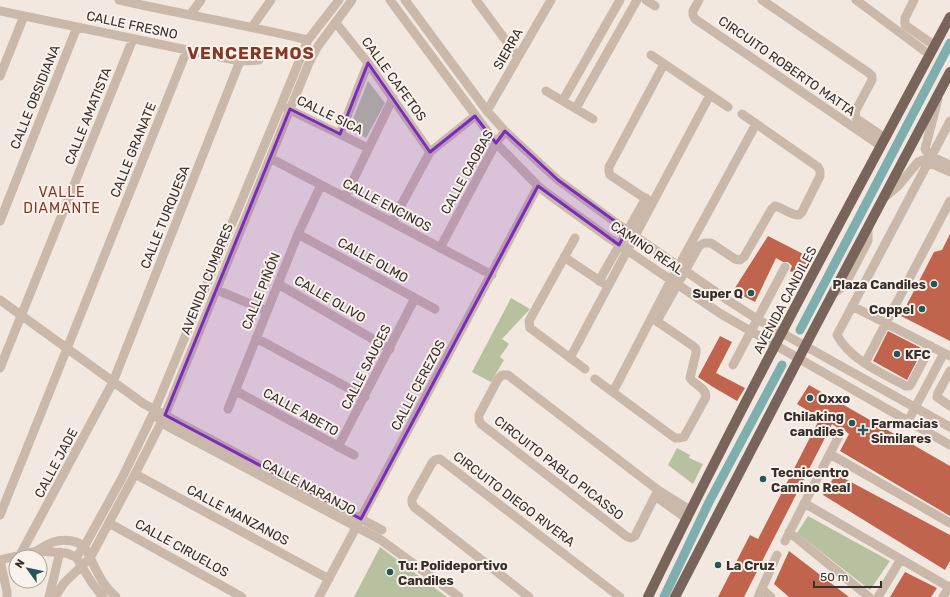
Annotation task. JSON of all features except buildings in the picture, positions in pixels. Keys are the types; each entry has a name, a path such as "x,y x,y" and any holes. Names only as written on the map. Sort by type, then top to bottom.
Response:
{"main road":[{"name":"AVENIDA CANDILES","path":"648,597 688,514 782,332 950,17"},
{"path":"676,597 950,72"}],"street":[{"name":"CALLE FRESNO","path":"119,0 132,1 190,16 252,27 308,40"},
{"path":"190,16 201,0"},
{"path":"252,27 271,0"},
{"name":"AVENIDA CUMBRES","path":"76,557 84,547 122,478 154,411 308,40 339,0"},
{"name":"AVENIDA CUMBRES","path":"55,597 68,578 90,558 163,418 217,290 309,63 318,46 352,0"},
{"name":"CAMINO REAL","path":"390,0 496,143 538,186 623,248 721,314 750,332 950,445"},
{"name":"CAMINO REAL","path":"405,0 487,111 505,131 558,180 681,269 757,319 950,427"},
{"path":"476,0 518,57"},
{"name":"SIERRA","path":"487,111 551,0"},
{"path":"563,100 620,0"},
{"path":"576,108 637,0"},
{"path":"646,0 655,6"},
{"name":"CIRCUITO ROBERTO MATTA","path":"699,0 693,11 693,15 696,19 883,142"},
{"name":"CIRCUITO ROBERTO MATTA","path":"762,0 872,76 872,80 856,110 855,115 857,119 883,142"},
{"path":"856,0 932,50"},
{"path":"914,0 905,18 905,25 932,50"},
{"name":"CALLE FRESNO","path":"0,11 240,61 259,60"},
{"path":"0,76 24,16"},
{"name":"CALLE CAFETOS","path":"336,23 368,63 430,152"},
{"name":"CALLE OBSIDIANA","path":"0,222 77,26"},
{"name":"CALLE AMATISTA","path":"0,368 133,39"},
{"name":"CALLE GRANATE","path":"0,515 187,50"},
{"path":"651,55 728,107"},
{"name":"CALLE TURQUESA","path":"114,382 240,61"},
{"path":"340,134 368,63"},
{"path":"649,200 610,175 609,167 664,64"},
{"path":"546,91 593,119"},
{"path":"884,198 898,186 918,162 928,156 930,133 940,91"},
{"path":"570,358 608,287 623,248 710,95"},
{"path":"344,197 393,98"},
{"name":"CALLE SICA","path":"281,106 368,148"},
{"path":"681,269 699,246 704,243 711,243 735,259 740,260 744,257 771,210 775,206 780,207 793,215 799,215 802,212 820,176 820,170 818,167 742,114"},
{"path":"392,222 430,152 475,116"},
{"path":"931,346 910,386 906,386 865,363 842,344 838,335 928,156 950,121"},
{"path":"613,392 681,269 756,124"},
{"name":"CALLE CAOBAS","path":"440,248 496,143 505,131"},
{"path":"928,156 950,165"},
{"path":"928,156 950,172"},
{"name":"CALLE ENCINOS","path":"270,158 492,275"},
{"name":"CALLE PIÑÓN","path":"228,409 298,234 321,185"},
{"name":"CALLE CEREZOS","path":"319,597 492,275 538,186"},
{"path":"865,363 950,201"},
{"name":"CALLE OLMO","path":"298,234 435,309"},
{"path":"575,238 529,321 529,325 530,328 585,369"},
{"path":"599,281 623,248"},
{"path":"564,257 608,287"},
{"path":"733,365 785,267"},
{"name":"CALLE OLIVO","path":"278,284 390,349"},
{"path":"217,290 266,312"},
{"name":"CALLE SAUCES","path":"338,447 390,349 415,298"},
{"name":"CALLE NARANJO","path":"0,300 163,418 359,523 460,597"},
{"path":"852,306 947,355 908,421"},
{"path":"595,379 675,438 684,437 706,397 704,390 690,378 696,349 654,319"},
{"path":"256,338 365,397"},
{"path":"950,371 937,397 950,406"},
{"name":"CIRCUITO PABLO PICASSO","path":"657,493 635,536 631,538 626,536 481,424 479,415 498,378 502,375 508,375 657,493 688,514"},
{"name":"CALLE JADE","path":"23,549 114,382"},
{"name":"CALLE ABETO","path":"236,391 354,455"},
{"path":"840,434 787,537 869,597"},
{"path":"830,454 950,523"},
{"name":"CIRCUITO DIEGO RIVERA","path":"529,597 414,507 412,499 432,463 436,460 440,459 620,597"},
{"name":"CALLE MANZANOS","path":"135,474 329,579"},
{"path":"804,504 950,586 943,597"},
{"name":"CALLE CIRUELOS","path":"109,523 242,597"},
{"name":"CALLE NARANJO","path":"359,523 382,530"},
{"path":"40,549 53,542 66,540 76,542 84,547 99,577 107,589 116,597"},
{"path":"48,552 73,554 103,597"},
{"path":"50,597 60,552"},
{"path":"771,597 760,593 777,555"},
{"path":"878,597 901,559"},
{"path":"0,560 8,597"},
{"path":"54,574 60,572 65,573 68,578"}],"highlighted area":[{"path":"368,63 430,152 475,116 496,143 505,131 558,180 627,230 619,245 538,186 361,519 165,415 290,109 340,134"}],"green space":[{"path":"368,81 385,103 366,138 349,129"},
{"path":"511,298 530,309 502,339 509,344 500,357 504,360 491,382 472,372"},
{"path":"677,448 690,455 689,458 703,464 693,484 668,465"},
{"path":"808,516 890,561 870,590 797,533"},
{"name":"Tu: Polideportivo Candiles","path":"380,547 447,597 354,597"}],"waterway":[{"path":"800,330 950,43"},
{"path":"664,597 709,502 782,365"}],"place":[{"name":"Plaza Candiles","path":"934,284"},
{"name":"Super Q","path":"751,293"},
{"name":"Coppel","path":"922,309"},
{"name":"KFC","path":"897,354"},
{"name":"Oxxo","path":"810,398"},
{"name":"Chilaking candiles","path":"852,423"},
{"name":"Farmacias Similares","path":"863,430"},
{"name":"Tecnicentro Camino Real","path":"763,479"},
{"name":"La Cruz","path":"718,565"},
{"name":"Tu: Polideportivo Candiles","path":"390,572"}],"district":[{"name":"VENCEREMOS","path":"251,53"},
{"name":"VALLE DIAMANTE","path":"62,200"}]}
